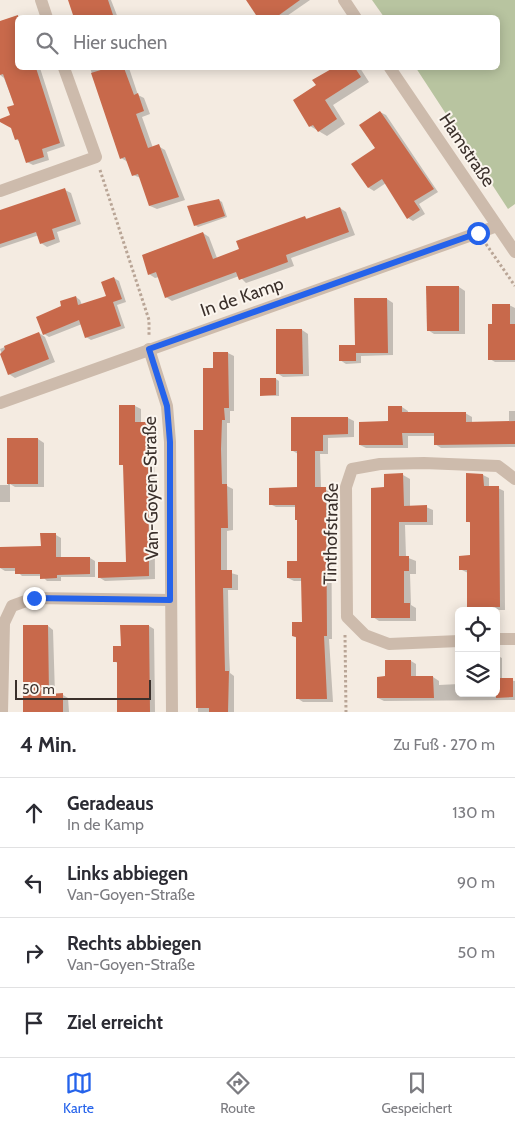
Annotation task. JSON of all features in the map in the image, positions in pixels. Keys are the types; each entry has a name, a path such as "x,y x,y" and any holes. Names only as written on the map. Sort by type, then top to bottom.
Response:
{"street":[{"path":"40,0 46,15"},
{"path":"344,0 354,15"},
{"path":"0,191 96,157 65,70"},
{"name":"Hamstraße","path":"391,70 515,252"},
{"name":"In de Kamp","path":"0,403 497,226"},
{"name":"Van-Goyen-Straße","path":"149,349 167,406 170,442 172,712"},
{"name":"Tinthofstraße","path":"347,617 346,487 352,468 380,464 415,463 498,466 515,479"},
{"path":"2,712 4,623 12,606 34,598 170,600"},
{"path":"347,617 365,635 390,644 455,641"},
{"path":"500,639 515,639"}],"path":[{"path":"96,157 149,320 149,349"},
{"path":"478,233 515,286"},
{"path":"346,712 344,642 347,617"}],"green space":[{"path":"372,0 515,0 515,204 508,209 417,70 500,70 500,15 383,15"}],"building":[{"path":"68,0 108,0 113,15 73,15"},
{"path":"246,0 300,0 279,15 256,15"},
{"path":"15,16 15,70 37,70 60,143 42,149 44,157 26,163 18,139 15,140 11,128 0,122 0,119 10,115 7,107 14,105 3,74 0,75 0,21"},
{"path":"101,70 125,70 134,95 138,93 144,111 136,114 148,148 159,144 179,197 149,206 138,174 132,176 125,157 120,159 91,73"},
{"path":"330,70 356,70 361,77 325,100 337,119 318,132 313,125 309,127 293,100 316,85 312,80"},
{"path":"380,111 434,189 414,201 420,210 407,219 382,179 368,188 351,164 375,148 359,125"},
{"path":"65,188 76,221 52,229 55,239 40,244 36,232 0,244 0,210"},
{"path":"219,199 225,216 194,226 187,206"},
{"path":"340,207 349,232 286,255 288,262 239,280 236,272 165,298 156,272 148,275 142,255 203,232 213,259 239,249 236,241 305,216 306,219"},
{"path":"114,277 122,299 113,302 121,326 85,338 79,320 43,335 36,317 61,306 60,301 76,296 78,305 106,296 101,282"},
{"path":"426,286 459,286 459,331 427,331"},
{"path":"354,298 387,298 388,353 356,353 356,361 339,361 339,345 355,345"},
{"path":"492,304 510,304 510,324 515,324 515,360 488,360 488,324 492,324"},
{"path":"276,329 302,329 303,374 276,374"},
{"path":"39,332 49,359 8,375 0,354 5,349 4,346"},
{"path":"213,352 228,352 229,408 224,408 225,420 222,420 221,449 222,484 227,484 228,528 221,528 221,570 232,570 232,588 223,588 225,671 229,671 228,712 209,712 209,708 196,708 194,430 203,430 203,368 213,368"},
{"path":"260,378 276,378 276,395 260,396"},
{"path":"119,405 135,405 135,422 148,422 149,576 98,578 98,562 126,562 123,465 119,465"},
{"path":"388,406 402,406 402,412 466,412 466,422 515,421 515,444 434,445 434,433 402,433 403,445 359,445 359,422 388,421"},
{"path":"291,417 348,417 348,434 323,435 323,451 315,451 315,487 326,487 327,636 324,636 327,699 296,699 296,637 292,636 292,622 302,622 301,578 287,578 287,561 297,561 295,505 269,505 269,488 297,487 297,451 291,451"},
{"path":"7,438 38,438 38,484 7,484"},
{"path":"403,473 404,506 427,505 427,522 399,522 399,556 409,556 409,571 404,571 404,603 410,603 410,618 371,618 371,488 384,487 384,474"},
{"path":"466,473 483,474 484,486 499,486 500,607 467,607 467,570 459,570 459,556 470,555 470,522 466,522"},
{"path":"40,533 56,533 56,557 90,557 90,574 57,575 57,578 40,579 40,574 15,574 15,568 0,568 0,547 41,546"},
{"path":"23,625 48,625 49,694 63,693 63,712 23,712"},
{"path":"120,625 149,625 150,712 117,712 117,662 113,662 113,646 121,646"},
{"path":"385,660 411,660 411,676 433,676 434,698 377,698 377,677 385,676"},
{"path":"500,678 513,678 513,697 496,698 500,697"}],"route":[{"path":"34,598 170,600 170,442 167,406 149,349 478,233"}]}
